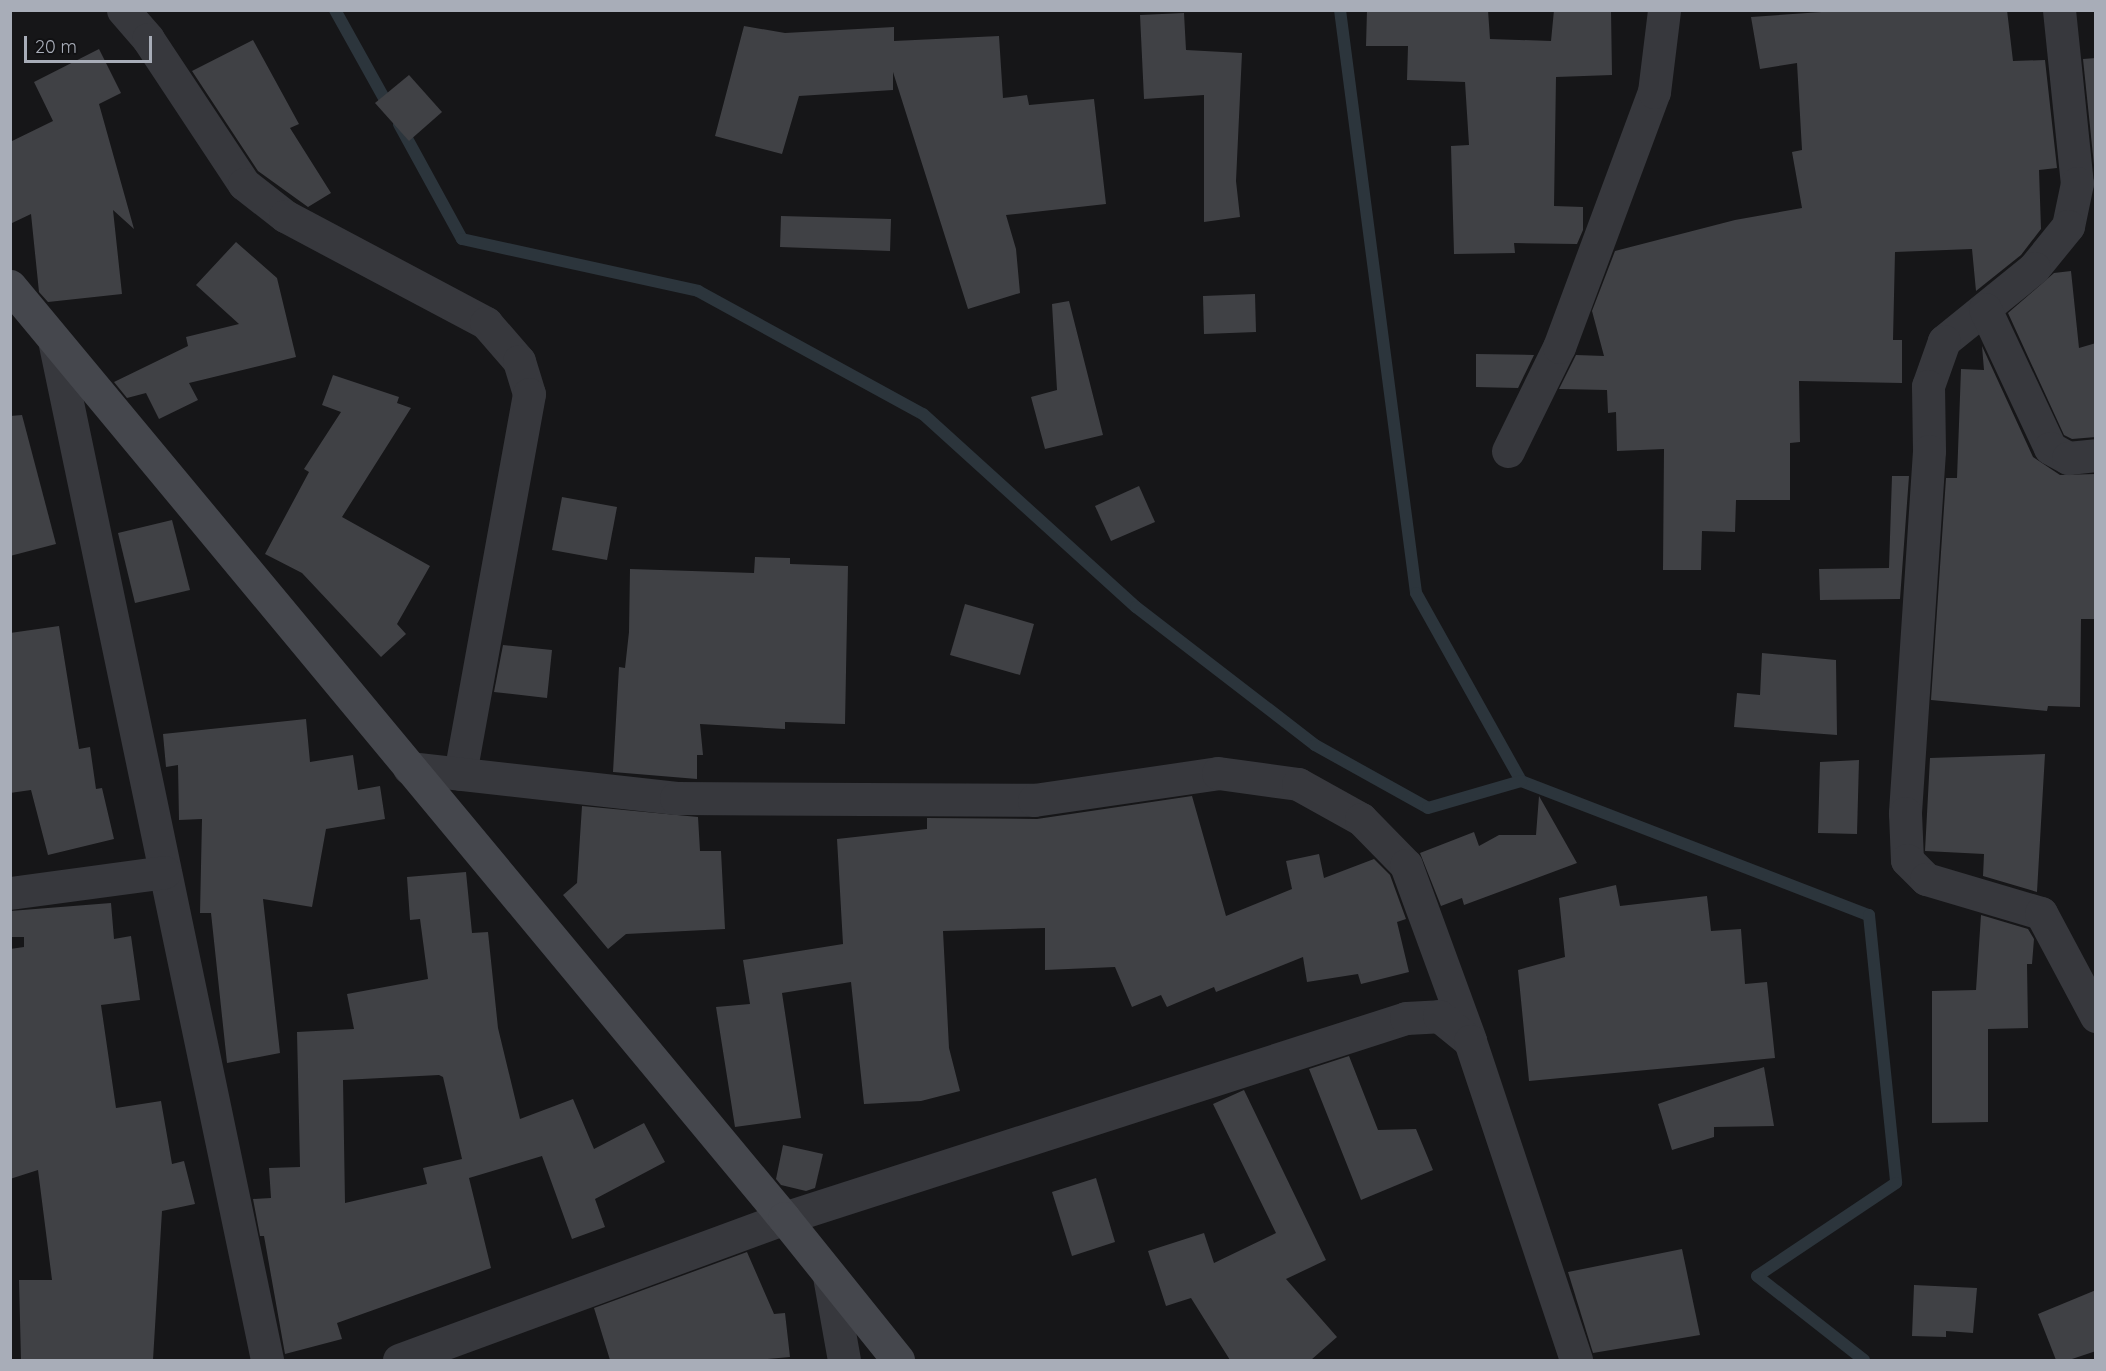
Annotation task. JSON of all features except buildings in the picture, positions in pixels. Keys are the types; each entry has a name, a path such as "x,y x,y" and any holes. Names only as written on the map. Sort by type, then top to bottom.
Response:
{"street":[{"path":"123,10 148,39 244,184 285,216 486,323 519,361 529,394 460,774"},
{"path":"1509,451 1559,347 1654,92 1664,10"},
{"path":"2059,10 2077,183 2068,226 2034,268 1944,341 1928,386 1929,451 1905,813 1907,860 1926,879 2041,913 2096,1016"},
{"path":"10,286 784,1218 898,1360"},
{"path":"1985,309 2050,448 2068,458 2096,455"},
{"path":"54,340 267,1360"},
{"path":"409,768 699,799 1034,800 1218,773 1298,784 1361,819 1406,865 1470,1041 1576,1360"},
{"path":"10,893 165,872"},
{"path":"399,1360 784,1218 1406,1017 1439,1016 1470,1041"},
{"path":"829,1276 844,1360"}],"waterway":[{"path":"335,10 390,109"},
{"path":"1340,10 1416,593 1521,781 1869,915 1896,1183 1757,1276 1864,1360"},
{"path":"399,124 462,239 698,291 923,414 1136,607 1315,745 1428,808 1521,781"}]}
